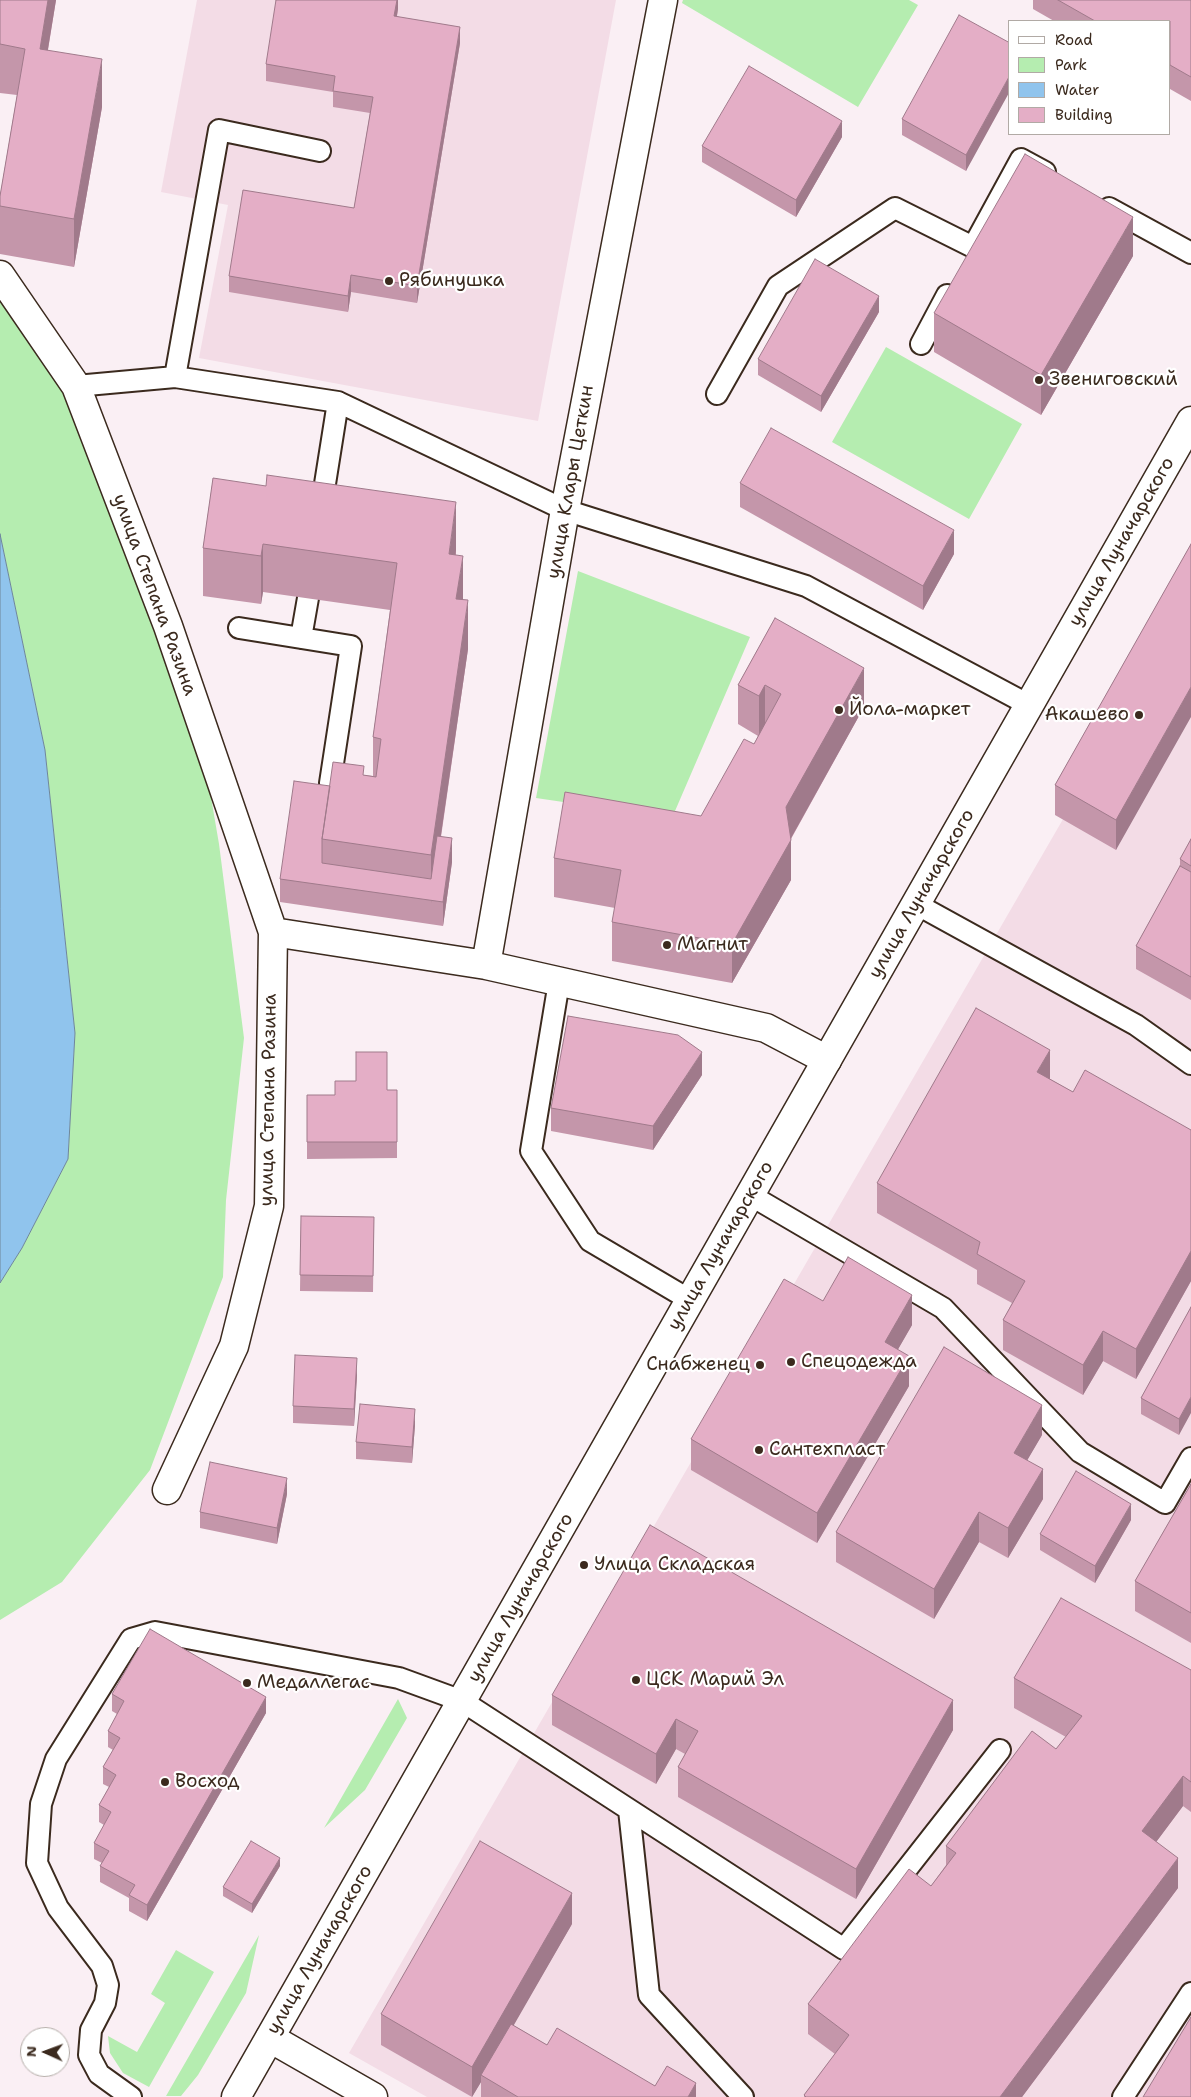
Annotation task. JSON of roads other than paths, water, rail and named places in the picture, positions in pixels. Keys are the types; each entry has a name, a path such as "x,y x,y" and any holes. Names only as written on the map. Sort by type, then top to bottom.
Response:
{"street":[{"name":"улица Клары Цеткин","path":"486,966 565,510 663,0"},
{"name":"улица Степана Разина","path":"0,275 76,386 168,626 272,932 269,1206 234,1346 168,1490"},
{"name":"улица Луначарского","path":"236,2097 1191,421"},
{"path":"272,932 486,966 766,1028 827,1060"},
{"path":"270,2038 373,2097"}],"lane":[{"path":"175,377 220,130 320,152"},
{"path":"921,344 1020,159 1063,182"},
{"path":"1097,201 1191,253"},
{"path":"717,394 778,286 895,208 964,263"},
{"path":"76,386 175,377 338,402 565,510 806,586 1029,705"},
{"path":"318,530 338,402"},
{"path":"301,638 308,598"},
{"path":"239,628 351,646 330,783"},
{"path":"916,904 1136,1026 1191,1064"},
{"path":"559,982 531,1152 590,1242 690,1300"},
{"path":"750,1195 943,1308 1080,1452 1165,1503 1191,1458"},
{"path":"131,2097 100,2074 89,2055 91,2030 105,2003 108,1985 102,1966 58,1908 37,1863 41,1804 56,1759 131,1639 155,1632 399,1678 462,1701 844,1949 1000,1750"},
{"path":"629,1810 649,1995 743,2097"},
{"path":"1123,2097 1191,1993"}],"water":[{"path":"0,534 45,750 75,1033 68,1159 22,1248 0,1283"}],"place":[{"name":"Рябинушка","path":"389,281"},
{"name":"Звениговский","path":"1039,380"},
{"name":"Йола-маркет","path":"839,710"},
{"name":"Акашево","path":"1139,715"},
{"name":"Магнит","path":"667,945"},
{"name":"Спецодежда","path":"791,1362"},
{"name":"Снабженец","path":"760,1365"},
{"name":"Сантехпласт","path":"759,1450"},
{"name":"Улица Складская","path":"584,1565"},
{"name":"ЦСК Марий Эл","path":"636,1680"},
{"name":"Медаллегас","path":"247,1683"},
{"name":"Восход","path":"165,1782"}]}
